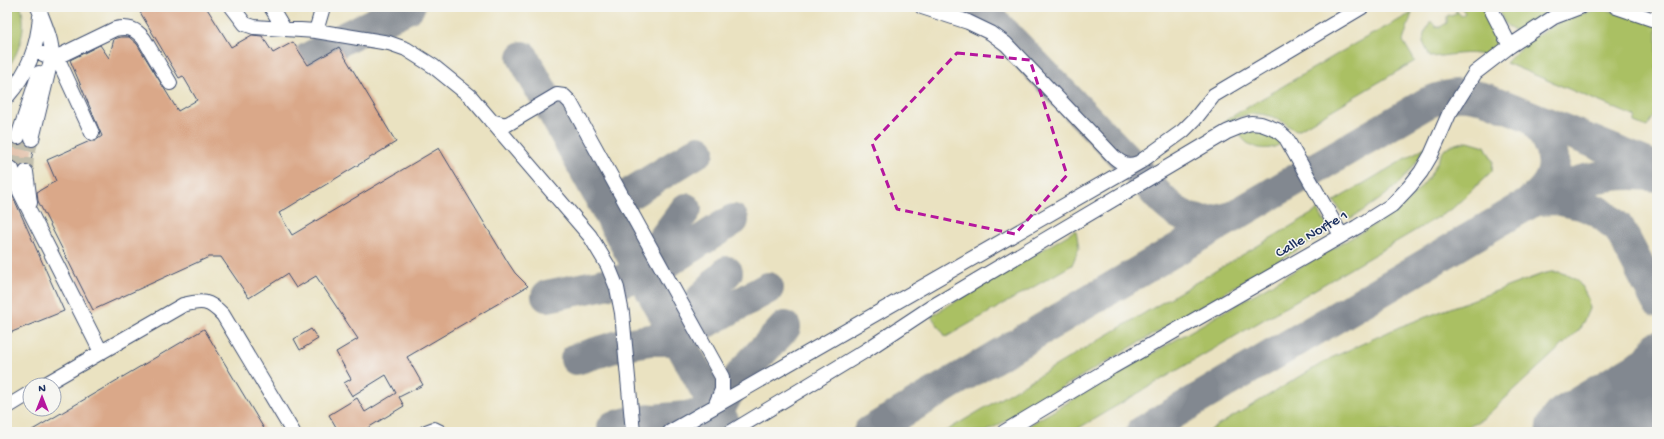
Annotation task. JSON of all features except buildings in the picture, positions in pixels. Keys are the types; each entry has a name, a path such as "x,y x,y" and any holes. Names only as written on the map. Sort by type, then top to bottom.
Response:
{"lane":[{"path":"232,7 245,24 254,27 316,31 376,40 406,50 447,76 470,96 491,121 506,132 590,236 608,266 619,298 622,313 633,432"},
{"path":"271,7 284,29"},
{"path":"316,31 323,7"},
{"path":"922,7 968,22 991,33 1006,44 1114,157 1126,165 1132,165 1140,162"},
{"path":"670,432 1140,162 1183,131 1195,120 1214,95 1362,7"},
{"path":"1490,7 1510,46"},
{"name":"Calle Norte 1","path":"1004,432 1112,366 1392,205 1410,186 1424,166 1449,114 1475,73 1510,46 1554,17 1580,7"},
{"path":"1616,7 1657,21"},
{"path":"18,137 47,54 52,46 39,10"},
{"path":"39,10 47,54 92,134"},
{"path":"7,97 21,80 47,54 123,27 131,28 139,33 170,83"},
{"path":"32,139 47,54"},
{"path":"506,132 557,95 564,96 570,102 722,377 722,390 720,398 714,406"},
{"path":"731,432 865,351 930,308 1145,180 1227,132 1244,124 1251,123 1278,130 1286,138 1341,235"},
{"path":"1110,180 1114,172 1114,157"},
{"path":"12,169 16,184 101,352"},
{"path":"26,172 31,212"},
{"path":"58,377 183,304 206,302 216,307 223,315 293,432"},
{"path":"722,377 738,383 757,382"},
{"path":"7,407 22,398"},
{"path":"426,432 434,429 440,432"}],"highlighted area":[{"path":"957,53 1030,60 1067,175 1015,234 897,209 872,143"}],"green space":[{"path":"7,7 21,7 23,15 23,31 16,55 7,68"},
{"path":"1461,7 1482,7 1497,35 1497,42 1492,52 1487,56 1466,53 1430,57 1423,42 1424,34 1431,21 1435,26 1440,27 1447,23 1447,16 1456,14 1456,10 1461,16 1465,13"},
{"path":"1497,7 1535,7 1546,9 1547,12 1519,32 1508,26"},
{"path":"1606,10 1633,16 1657,25 1657,112 1647,127 1634,122 1636,117 1506,63 1525,43 1557,23 1584,13"},
{"path":"1412,13 1403,41 1415,61 1298,130 1292,129 1277,119 1262,114 1248,115 1225,123 1224,121 1356,43"},
{"path":"1255,131 1273,136 1280,144 1270,148 1258,148 1247,143 1240,134"},
{"path":"1468,141 1485,146 1493,161 1492,171 1452,209 1072,432 1017,432 1389,216 1422,186 1447,147"},
{"path":"1425,147 1410,170 1394,188 1351,218 1344,216 1334,201"},
{"path":"1318,210 1330,231 986,432 944,432"},
{"path":"1076,230 1079,248 1072,265 946,337 931,316"},
{"path":"1551,272 1559,272 1568,275 1578,281 1584,291 1588,299 1589,309 1580,329 1484,418 1460,432 1207,432 1331,358 1399,327"}],"taxiway":[{"path":"309,58 348,36 409,7"},
{"path":"979,7 1133,166 1162,200 1173,209 1197,221 1212,222 1228,218"},
{"path":"523,57 729,432"},
{"path":"869,432 1427,103 1443,97 1458,95 1481,97 1657,168"},
{"path":"1531,201 1542,191 1549,181 1553,171 1554,161 1547,140 1534,118"},
{"path":"623,198 699,151"},
{"path":"1142,432 1545,194 1559,188 1600,177 1628,174 1657,176"},
{"path":"1536,200 1556,199 1581,204 1598,211 1619,228 1657,301"},
{"path":"643,275 659,245 686,209"},
{"path":"661,266 733,220"},
{"path":"676,336 702,298 727,272"},
{"path":"547,296 624,280 642,274"},
{"path":"696,328 768,288"},
{"path":"718,413 731,389 747,367 785,327"},
{"path":"576,359 625,344 650,340 678,340"},
{"path":"1596,420 1632,385 1657,347"},
{"path":"1625,432 1646,379"},
{"path":"613,427 632,422 718,414"}],"runway":[{"path":"1575,432 1657,383"}],"tunnel":[{"path":"12,169 18,137"},
{"path":"26,172 27,157 32,139"}]}
